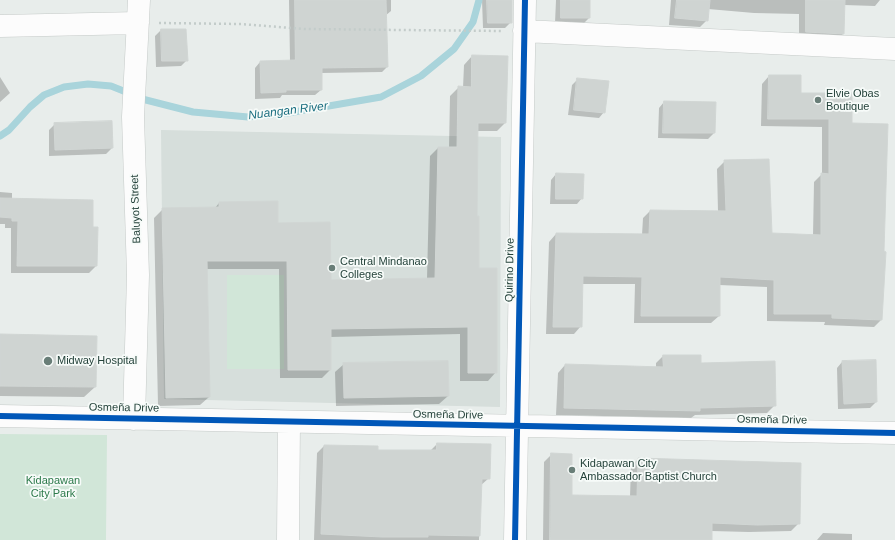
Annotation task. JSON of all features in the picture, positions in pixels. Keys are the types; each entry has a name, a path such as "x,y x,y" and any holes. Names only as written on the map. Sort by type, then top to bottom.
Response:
{"street":[{"name":"Baluyot Street","path":"134,418 138,275 133,117 139,0"},
{"name":"Quirino Drive","path":"515,540 525,0"},
{"path":"0,26 138,23"},
{"path":"524,31 895,49"},
{"name":"Osmeña Drive","path":"0,416 895,432"},
{"path":"288,540 289,422"}],"path":[{"path":"138,23 241,24 304,29 442,29 502,31"}],"shaded area":[{"name":"Central Mindanao Colleges","path":"161,130 501,137 500,407 164,399"}],"green space":[{"path":"227,275 284,275 284,369 227,369"},
{"name":"Kidapawan City Park","path":"0,434 107,435 106,540 0,540"}],"building":[{"path":"295,0 386,0 388,67 322,68 322,90 286,90 286,92 261,93 260,61 295,60"},
{"path":"487,0 512,0 512,23 488,23"},
{"path":"561,0 590,0 590,18 561,18"},
{"path":"677,0 710,0 708,21 675,18"},
{"path":"806,0 845,0 844,34 806,32"},
{"path":"161,29 186,29 188,61 162,61"},
{"path":"472,55 508,56 506,123 478,123 477,216 479,216 479,268 497,268 497,373 468,373 468,327 331,329 331,370 288,370 287,261 207,261 210,397 166,398 162,208 219,207 219,202 278,201 278,223 330,222 331,280 435,278 438,147 457,147 458,86 471,87"},
{"path":"769,75 801,75 801,93 852,93 852,123 888,124 884,251 886,252 882,320 832,318 832,314 774,314 774,280 720,277 720,316 641,316 642,277 583,276 582,327 553,327 556,233 649,234 650,210 726,211 724,160 769,159 772,233 821,235 821,173 829,174 829,119 768,119"},
{"path":"577,78 609,81 605,113 574,110"},
{"path":"664,101 716,102 715,133 663,133"},
{"path":"112,121 113,148 55,150 54,123"},
{"path":"556,173 584,174 583,199 556,199"},
{"path":"0,198 93,200 93,227 98,227 97,266 17,266 18,221 12,221 12,218 0,217"},
{"name":"Midway Hospital","path":"0,334 97,336 96,387 0,386"},
{"path":"663,355 701,355 701,363 775,361 776,406 700,408 700,411 564,408 565,364 663,367"},
{"path":"876,360 877,402 844,404 842,361"},
{"path":"448,361 449,396 344,398 343,363"},
{"path":"437,443 491,444 490,479 482,479 480,536 428,535 428,537 382,537 321,534 324,445 378,446 378,450 436,450"},
{"path":"551,453 572,454 572,495 637,496 638,458 801,463 800,524 757,525 712,523 712,540 550,540"}],"waterway":[{"name":"Nuangan River","path":"0,136 9,130 30,107 44,95 64,87 88,84 111,86 146,100 193,112 248,117 288,113 381,97 421,76 454,49 473,22 479,0"}],"cycle path":[{"path":"515,540 525,0"},
{"path":"0,416 895,433"}],"place":[{"name":"Elvie Obas Boutique","path":"818,100"},
{"name":"Central Mindanao Colleges","path":"332,268"},
{"name":"Midway Hospital","path":"48,361"},
{"name":"Kidapawan City Ambassador Baptist Church","path":"572,470"}]}
